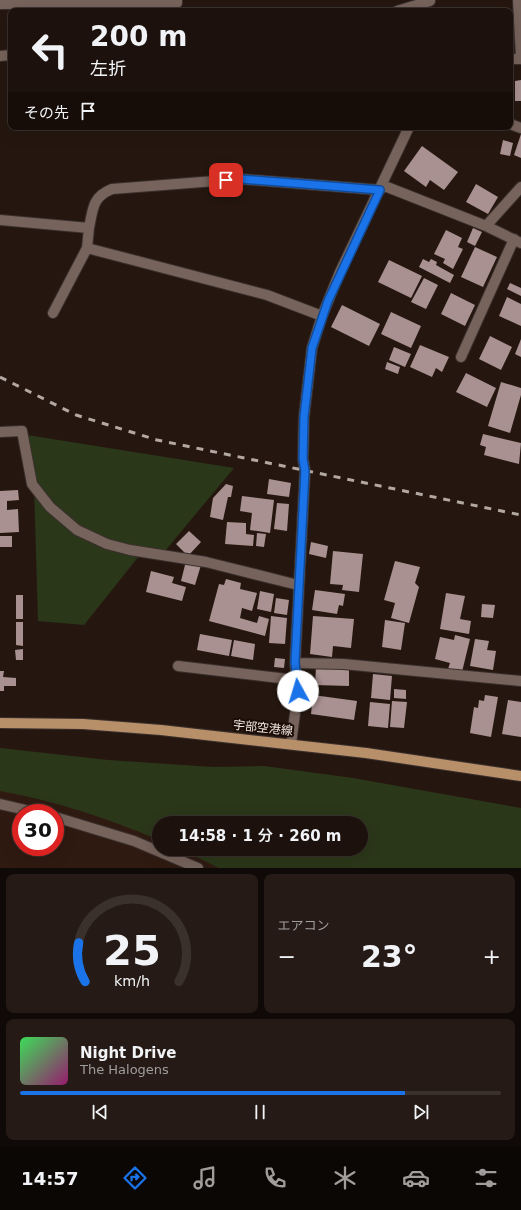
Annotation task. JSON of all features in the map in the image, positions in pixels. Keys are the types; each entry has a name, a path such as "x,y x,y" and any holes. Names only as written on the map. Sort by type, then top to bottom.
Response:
{"main road":[{"name":"宇部空港線","path":"0,723 106,726 291,744 521,776"}],"street":[{"path":"518,0 521,58"},
{"path":"0,4 177,5"},
{"path":"411,8 430,4"},
{"path":"291,744 298,691 295,662 305,471 303,459 306,385 312,348 322,316 408,130"},
{"path":"53,313 87,248 89,228 95,202 101,193 112,189 241,179 381,187 486,226 517,241 461,357"},
{"path":"486,226 521,187"},
{"path":"0,220 89,228"},
{"path":"87,248 267,295 322,316"},
{"path":"0,432 22,432 32,484 50,508 77,530 107,544 229,566 298,585"},
{"path":"295,662 351,665 521,681"},
{"path":"178,666 296,680"},
{"path":"0,804 12,807"},
{"path":"64,820 134,841 198,868"}],"shaded area":[{"path":"0,748 108,760 213,767 264,766 353,778 521,808 521,868 0,868"}],"green space":[{"path":"27,435 234,468 165,551 139,556 84,625 38,621 34,485"},
{"path":"0,748 108,760 213,767 264,766 353,778 521,808 521,868 219,868 194,856 368,856 368,816 152,816 152,837 120,824 64,806 64,804 57,804 0,791"}],"building":[{"path":"521,80 521,101 515,101 515,81"},
{"path":"521,134 521,158 514,155"},
{"path":"503,140 513,143 510,156 500,154"},
{"path":"422,146 458,172 444,190 430,180 426,187 404,171"},
{"path":"476,184 498,197 488,214 466,202"},
{"path":"473,228 482,232 475,246 467,242"},
{"path":"446,230 462,238 458,247 463,249 453,269 443,263 445,259 434,254"},
{"path":"475,247 497,257 483,287 461,277"},
{"path":"423,259 429,262 431,259 437,262 436,265 454,275 450,283 419,267"},
{"path":"389,260 422,276 411,298 378,282"},
{"path":"424,278 438,285 426,309 411,302"},
{"path":"510,283 521,288 521,296 507,289"},
{"path":"451,293 475,305 465,326 441,314"},
{"path":"507,297 521,304 521,326 499,316"},
{"path":"342,305 380,324 369,346 331,327"},
{"path":"391,312 421,326 411,348 381,334"},
{"path":"490,336 512,347 501,370 479,359"},
{"path":"521,339 521,357 515,354"},
{"path":"420,345 449,357 442,372 436,368 432,377 410,367"},
{"path":"394,347 411,354 405,367 389,360"},
{"path":"387,362 400,367 398,374 385,369"},
{"path":"466,373 496,388 487,407 456,392"},
{"path":"501,382 521,388 521,395 510,433 488,426"},
{"path":"483,434 521,443 519,464 484,455 486,447 480,445"},
{"path":"269,479 291,483 289,497 267,494"},
{"path":"226,484 233,486 231,497 228,497 223,520 210,517 213,498"},
{"path":"18,490 19,500 7,501 7,510 18,509 19,532 0,533 0,491"},
{"path":"242,496 274,500 270,533 250,530 252,513 240,511"},
{"path":"277,503 289,504 287,531 274,529"},
{"path":"227,522 246,523 246,534 254,535 253,546 225,544"},
{"path":"189,531 201,542 188,556 176,544"},
{"path":"257,533 266,534 264,547 256,546"},
{"path":"0,536 12,536 12,547 0,547"},
{"path":"311,542 328,546 326,558 309,554"},
{"path":"333,551 363,554 359,592 342,590 343,585 330,584"},
{"path":"186,561 201,565 195,585 181,581"},
{"path":"395,561 420,567 415,583 419,587 409,623 391,618 395,603 384,600"},
{"path":"151,571 174,577 172,583 186,587 182,601 146,592"},
{"path":"226,579 241,583 240,589 257,593 252,611 242,608 240,618 257,623 259,616 269,619 265,636 209,621 219,584 224,585"},
{"path":"315,590 345,594 343,606 339,605 337,614 312,610"},
{"path":"260,591 274,594 271,612 257,609"},
{"path":"446,593 465,596 460,619 471,621 469,634 440,629"},
{"path":"16,595 23,595 23,619 16,619"},
{"path":"276,598 289,600 287,615 274,613"},
{"path":"482,604 495,605 493,618 481,617"},
{"path":"271,616 287,618 285,644 269,643"},
{"path":"313,616 354,619 351,648 333,646 332,657 310,654"},
{"path":"385,620 405,623 401,650 382,647"},
{"path":"16,622 23,622 23,646 16,645"},
{"path":"200,634 232,640 229,656 197,650"},
{"path":"455,635 470,639 462,672 448,669 450,663 435,659 440,637 454,640"},
{"path":"475,639 489,641 487,650 496,651 493,670 470,666"},
{"path":"234,640 255,644 253,660 231,656"},
{"path":"23,649 23,660 16,660 15,650"},
{"path":"275,658 285,659 284,668 274,667"},
{"path":"316,667 349,668 349,686 315,685"},
{"path":"0,671 4,671 3,677 16,678 16,686 4,686 4,691 0,691"},
{"path":"373,674 392,676 390,700 371,698"},
{"path":"394,689 406,690 406,699 394,698"},
{"path":"313,695 357,701 354,720 311,714"},
{"path":"485,695 498,697 491,737 470,733 474,707 478,708 479,700 484,701"},
{"path":"508,700 521,702 521,737 502,734"},
{"path":"392,701 407,702 404,728 390,727"},
{"path":"370,702 390,704 388,728 368,726"}],"railway":[{"path":"0,377 76,415 157,440 521,515"}],"route":[{"path":"226,180 241,179 380,190 340,272 322,316 312,348 306,385 304,417 303,459 305,471 295,662 298,691"}]}
